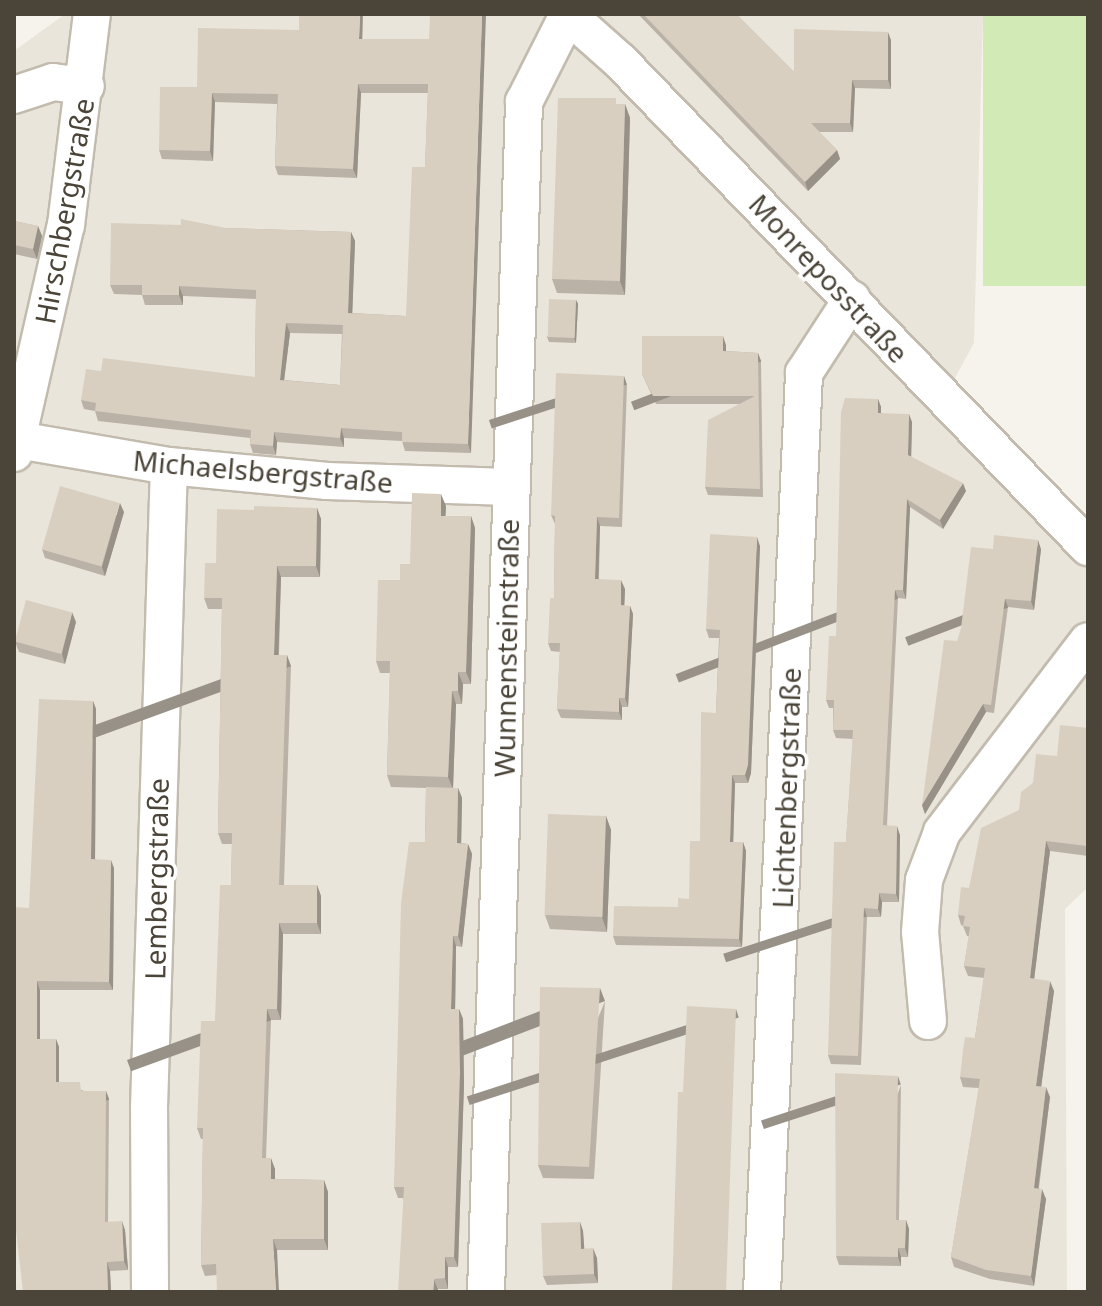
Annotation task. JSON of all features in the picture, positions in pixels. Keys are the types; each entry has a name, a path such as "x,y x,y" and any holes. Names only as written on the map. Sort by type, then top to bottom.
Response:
{"street":[{"name":"Hirschbergstraße","path":"16,446 66,225 86,86 92,14"},
{"name":"Monreposstraße","path":"568,14 852,299 1088,547"},
{"name":"Wunnensteinstraße","path":"486,1292 509,487 524,102 568,14"},
{"path":"14,95 53,82 86,86"},
{"name":"Lichtenbergstraße","path":"762,1292 804,373 852,299"},
{"name":"Michaelsbergstraße","path":"16,446 169,466 327,481 509,487"},
{"name":"Lembergstraße","path":"150,1292 149,1108 169,466"},
{"path":"928,1021 920,932 924,880 942,832 964,796 1088,641"}],"shaded area":[{"path":"65,14 983,14 974,343 943,400 1088,547 1088,887 1065,909 1067,1292 14,1292 14,51"}],"green space":[{"path":"983,14 1088,14 1088,286 983,286"}],"building":[{"path":"299,14 360,14 359,39 429,39 430,14 482,14 468,444 402,442 402,432 341,428 340,438 274,432 273,446 250,444 251,430 95,411 96,403 81,400 86,369 101,371 103,358 255,377 256,290 179,286 179,295 142,295 142,285 110,285 111,223 181,225 181,219 226,228 351,232 348,313 406,316 412,167 425,167 428,84 358,84 353,169 275,166 278,94 212,93 210,151 159,150 160,87 197,87 198,28 299,30","holes":["286,323 343,325 340,385 280,380"]},
{"path":"643,14 736,14 794,72 794,29 888,32 888,80 852,80 850,123 811,123 837,150 805,182"},
{"path":"558,98 616,98 616,104 625,104 620,281 552,279"},
{"path":"14,221 38,226 33,249 14,245"},
{"path":"549,299 576,300 575,338 548,337"},
{"path":"642,336 723,336 723,351 758,353 760,489 705,487 708,420 755,396 653,396 642,374"},
{"path":"556,373 624,376 619,518 597,517 595,579 621,580 621,605 630,606 625,698 619,698 619,712 557,709 560,643 548,643 550,598 554,598 555,516 551,515"},
{"path":"845,398 878,399 878,413 909,414 908,455 963,483 940,520 907,499 903,590 895,590 883,825 897,826 896,894 879,893 878,909 864,908 858,1056 828,1055 834,842 846,842 853,730 833,730 834,700 826,700 829,636 836,636 841,412"},
{"path":"60,486 120,503 101,567 42,549"},
{"path":"412,493 441,494 441,516 471,516 466,672 458,672 458,691 452,691 448,777 387,775 390,661 376,661 378,580 400,580 400,564 410,564"},
{"path":"254,506 317,508 316,566 277,566 274,655 287,655 279,885 317,885 317,923 279,923 277,1009 267,1009 262,1158 271,1158 271,1179 324,1180 324,1239 273,1239 276,1292 217,1292 216,1264 201,1265 203,1128 197,1128 201,1021 215,1021 220,885 231,885 232,833 218,833 222,598 204,598 205,563 216,563 217,509 254,510"},
{"path":"710,534 757,537 748,765 745,775 732,775 730,842 743,842 739,939 613,936 614,906 678,907 678,898 689,899 690,841 700,841 701,712 716,713 720,630 706,629"},
{"path":"994,535 1038,540 1031,601 1005,599 991,705 983,704 922,805 944,640 957,641 961,628 971,547 993,549"},
{"path":"26,600 72,612 61,654 15,642"},
{"path":"39,699 93,701 91,859 111,860 109,982 37,981 37,1039 56,1039 56,1082 80,1082 81,1091 106,1091 105,1222 122,1221 124,1261 107,1262 108,1292 23,1292 14,1213 14,907 29,908"},
{"path":"1060,725 1088,728 1088,836 1087,846 1046,841 1030,978 1050,981 1036,1086 1046,1087 1034,1188 1042,1189 1031,1276 986,1270 951,1257 980,1079 960,1077 963,1050 965,1037 975,1038 985,968 964,966 970,927 963,926 965,916 958,915 961,887 969,888 981,828 1019,810 1021,792 1033,783 1036,754 1057,756"},
{"path":"426,787 458,788 457,843 468,844 458,936 453,936 451,1009 459,1009 460,1073 454,1257 445,1257 445,1278 434,1279 433,1292 398,1292 404,1187 394,1187 401,903 409,842 425,842"},
{"path":"548,814 606,816 602,917 544,915"},
{"path":"540,987 600,988 589,1167 538,1165"},
{"path":"687,1006 736,1009 726,1292 672,1292 678,1092 683,1092"},
{"path":"835,1073 898,1076 896,1220 906,1220 905,1248 898,1248 898,1257 836,1256"},
{"path":"580,1222 581,1249 593,1248 594,1274 543,1276 541,1223"}]}
